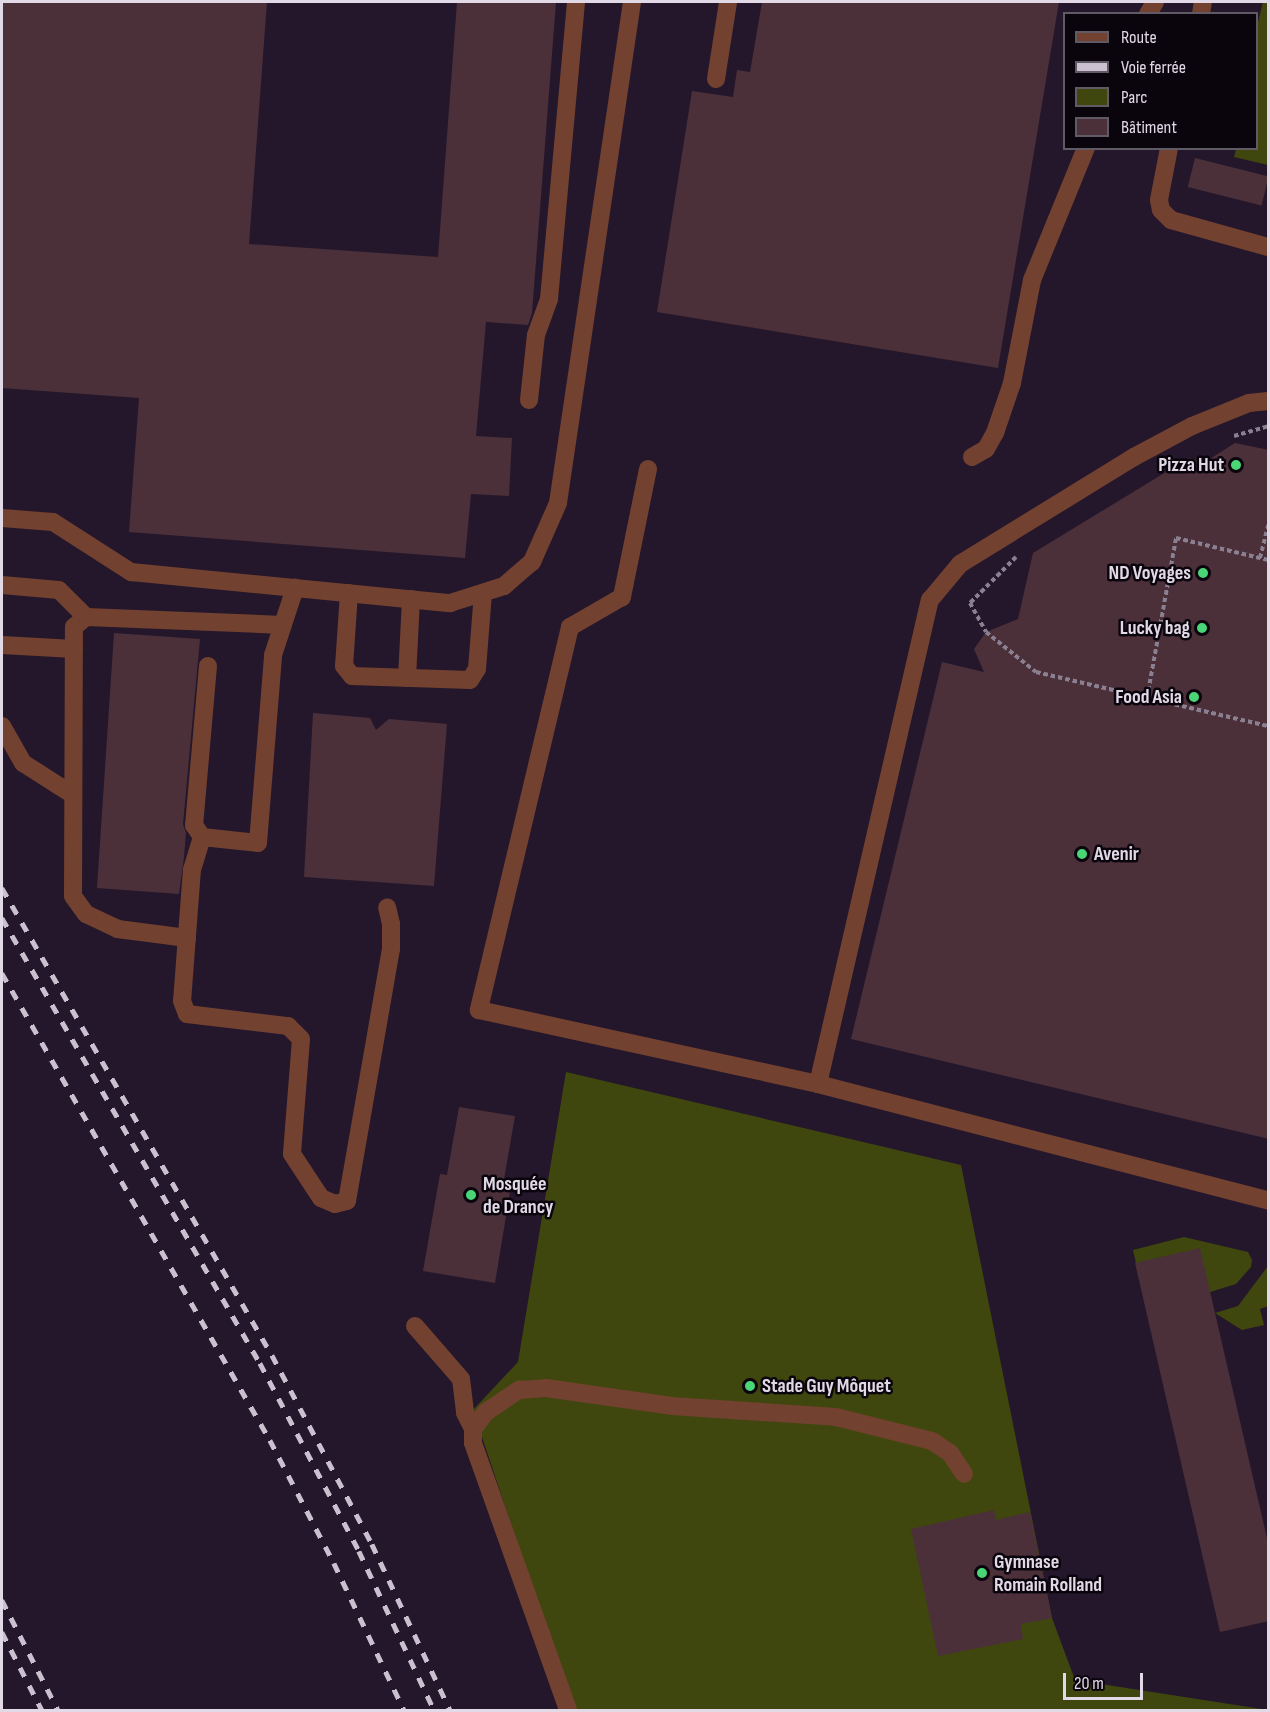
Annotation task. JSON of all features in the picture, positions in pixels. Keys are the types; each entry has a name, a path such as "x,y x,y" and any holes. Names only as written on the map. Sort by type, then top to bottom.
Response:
{"lane":[{"path":"529,400 536,335 549,299 576,2"},
{"path":"2,518 53,522 131,572 450,603 504,586 532,562 558,503 632,2"},
{"path":"716,79 728,2"},
{"path":"972,457 987,449 995,433 1012,383 1032,280 1085,150"},
{"path":"1169,150 1159,200 1161,210 1171,220 1269,247"},
{"path":"818,1084 930,600 960,564 1134,458 1191,426 1249,403 1269,401"},
{"path":"648,469 622,597 570,627 479,1010 818,1084 1269,1200"},
{"path":"2,585 59,590 86,617"},
{"path":"202,837 258,843 273,655 295,588"},
{"path":"349,593 344,666 352,676 470,680 477,669 483,593"},
{"path":"407,678 411,599"},
{"path":"187,938 118,929 86,914 73,896 74,627 86,617 283,625"},
{"path":"2,645 74,649"},
{"path":"202,837 194,825 207,666"},
{"path":"2,726 23,763 73,795"},
{"path":"202,837 192,869 182,1000 186,1014 288,1026 301,1039 292,1154 321,1198 334,1204 347,1201 391,949 391,924 387,907"},
{"path":"416,1326 461,1379 465,1413 473,1429 473,1443 568,1710"},
{"path":"473,1429 486,1412 519,1390 546,1388 672,1406 836,1418 932,1441 950,1453 964,1474"}],"path":[{"path":"1232,436 1269,426"},
{"path":"1260,558 1269,525"},
{"path":"1147,698 1176,538 1269,560"},
{"path":"1021,553 970,603 986,632 1036,672 1269,726"}],"green space":[{"path":"1263,2 1268,2 1268,165 1234,157 1236,150 1258,150 1258,22"},
{"name":"Stade Guy Môquet","path":"566,1072 961,1165 1052,1618 1075,1680 1268,1710 573,1710 473,1410 518,1362"},
{"path":"1184,1237 1248,1252 1252,1260 1251,1267 1236,1284 1210,1292 1136,1263 1133,1250"},
{"path":"1268,1266 1268,1306 1260,1309 1264,1325 1242,1330 1215,1313 1238,1306"}],"building":[{"path":"2,2 267,2 249,244 438,257 457,2 556,2 532,313 528,325 486,322 476,436 512,438 509,496 471,494 465,558 129,532 139,398 2,388"},
{"path":"762,2 1059,2 998,368 657,312 692,91 733,97 737,70 750,72"},
{"path":"1195,158 1268,176 1261,205 1188,187"},
{"name":"Avenir","path":"1235,443 1269,450 1269,1139 851,1039 942,662 984,672 974,649 986,632 1018,619 1033,553 1189,458 1205,462"},
{"path":"114,633 200,639 183,824 186,833 179,894 97,888"},
{"path":"313,713 370,718 376,730 389,719 447,724 434,886 304,877"},
{"name":"Mosquée de Drancy","path":"459,1107 515,1116 503,1185 511,1186 495,1283 423,1271 440,1174 447,1175"},
{"path":"1200,1248 1269,1547 1269,1621 1220,1632 1135,1263"},
{"name":"Gymnase Romain Rolland","path":"994,1510 996,1520 1030,1512 1052,1618 1021,1624 1023,1639 938,1656 911,1529"}],"railway":[{"path":"2,888 272,1355 372,1544 450,1710"},
{"path":"2,918 260,1363 359,1551 434,1710"},
{"path":"2,973 270,1440 334,1563 404,1710"},
{"path":"2,1600 58,1710"},
{"path":"2,1632 42,1710"}],"place":[{"name":"Pizza Hut","path":"1236,465"},
{"name":"ND Voyages","path":"1203,573"},
{"name":"Lucky bag","path":"1202,628"},
{"name":"Food Asia","path":"1194,697"},
{"name":"Avenir","path":"1082,854"},
{"name":"Mosquée de Drancy","path":"471,1195"},
{"name":"Stade Guy Môquet","path":"750,1386"},
{"name":"Gymnase Romain Rolland","path":"982,1573"}]}
